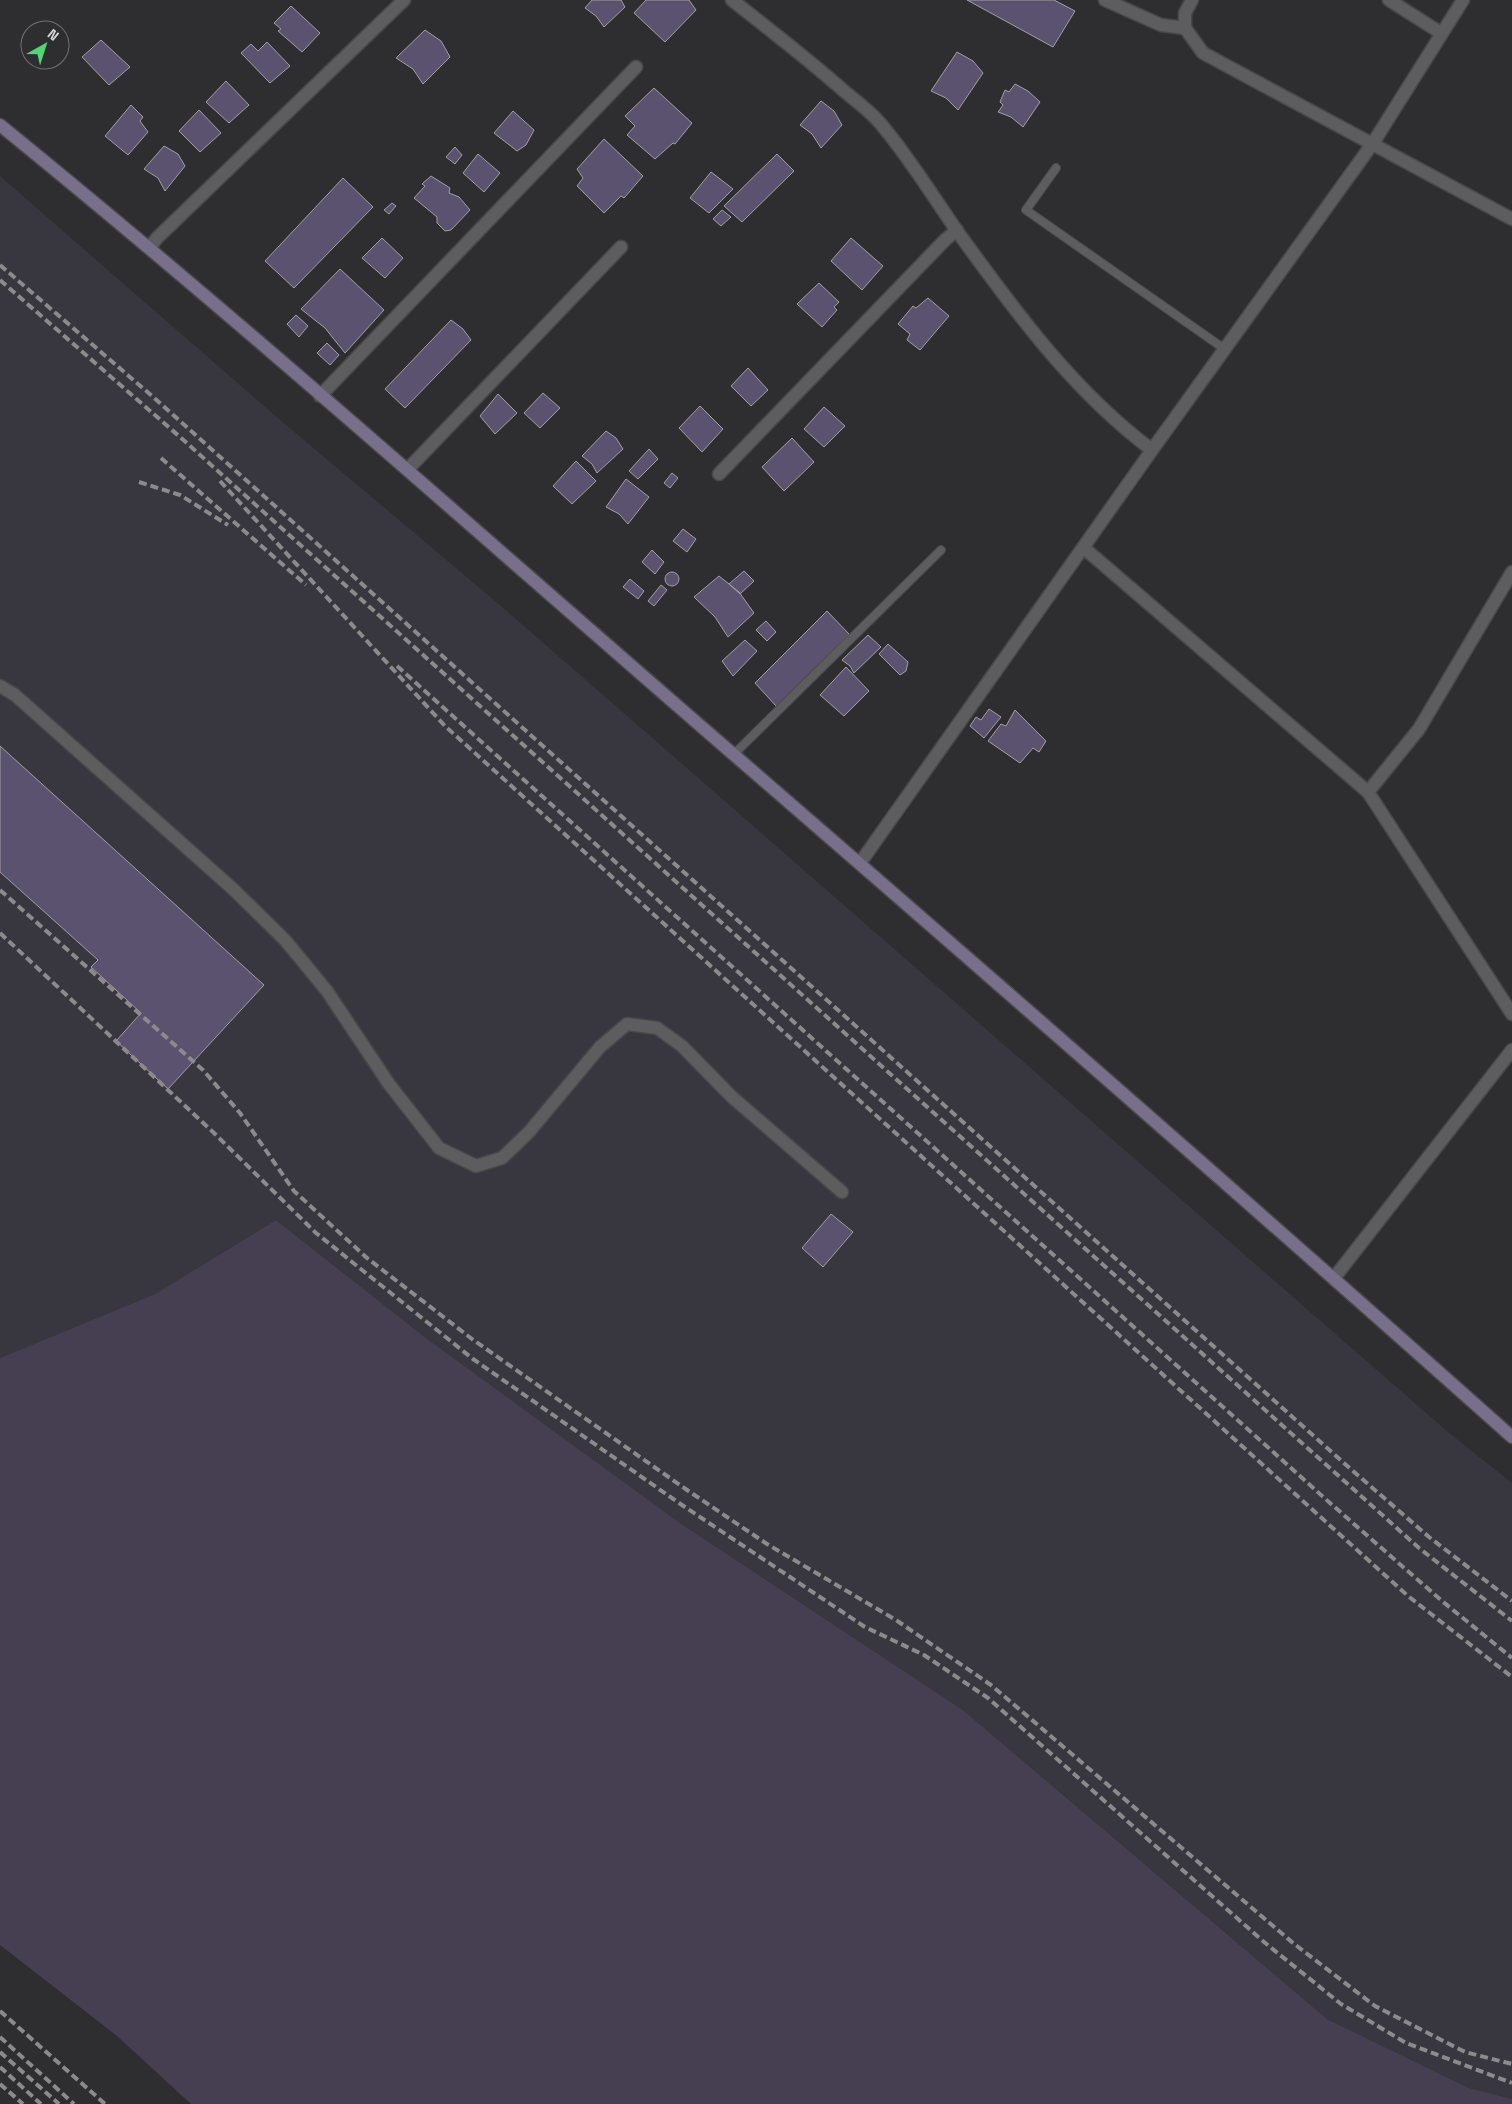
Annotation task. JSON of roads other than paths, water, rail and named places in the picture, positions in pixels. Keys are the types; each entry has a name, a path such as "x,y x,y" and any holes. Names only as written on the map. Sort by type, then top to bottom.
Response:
{"main road":[{"path":"0,125 150,247 320,396 408,469 1334,1278 1512,1437"}],"street":[{"path":"150,247 157,238 404,0"},
{"path":"732,0 822,72 879,122 920,174 957,230 1030,329 1075,382 1130,434 1152,450"},
{"path":"1105,0 1161,25 1185,28"},
{"path":"1192,0 1185,13 1185,28 1203,53 1512,219"},
{"path":"1389,0 1441,33"},
{"path":"860,863 1152,450 1226,350 1373,143 1463,0"},
{"path":"320,396 636,67"},
{"path":"720,474 945,240 957,230"},
{"path":"408,469 621,247"},
{"path":"1084,548 1368,792 1512,1014"},
{"path":"1368,792 1418,729 1512,572"},
{"path":"0,686 15,695 233,889 285,940 327,990 389,1084 440,1148 476,1166 502,1158 529,1132 600,1047 627,1024 657,1028 682,1046 732,1097 842,1192"},
{"path":"1334,1278 1512,1050"}],"lane":[{"path":"1056,168 1026,210 1226,350"},
{"path":"734,754 941,550"}],"railway":[{"path":"0,265 152,396 1345,1464 1429,1537 1512,1601"},
{"path":"0,280 180,437 1419,1548 1512,1621"},
{"path":"161,458 306,585"},
{"path":"220,481 445,726 1408,1596 1512,1677"},
{"path":"139,482 180,495 228,525"},
{"path":"397,666 1330,1503 1442,1601 1512,1658"},
{"path":"0,890 203,1070 240,1113 294,1191 367,1258 472,1339 687,1490 767,1544 896,1620 991,1685 1293,1943 1375,2006 1465,2052 1512,2064"},
{"path":"0,933 214,1133 316,1233 473,1359 679,1503 865,1627 924,1655 988,1698 1264,1942 1341,2004 1406,2043 1512,2083"},
{"path":"0,2011 105,2104"},
{"path":"0,2037 74,2104"},
{"path":"0,2052 59,2104"},
{"path":"0,2067 41,2104"},
{"path":"0,2084 23,2104"}]}
